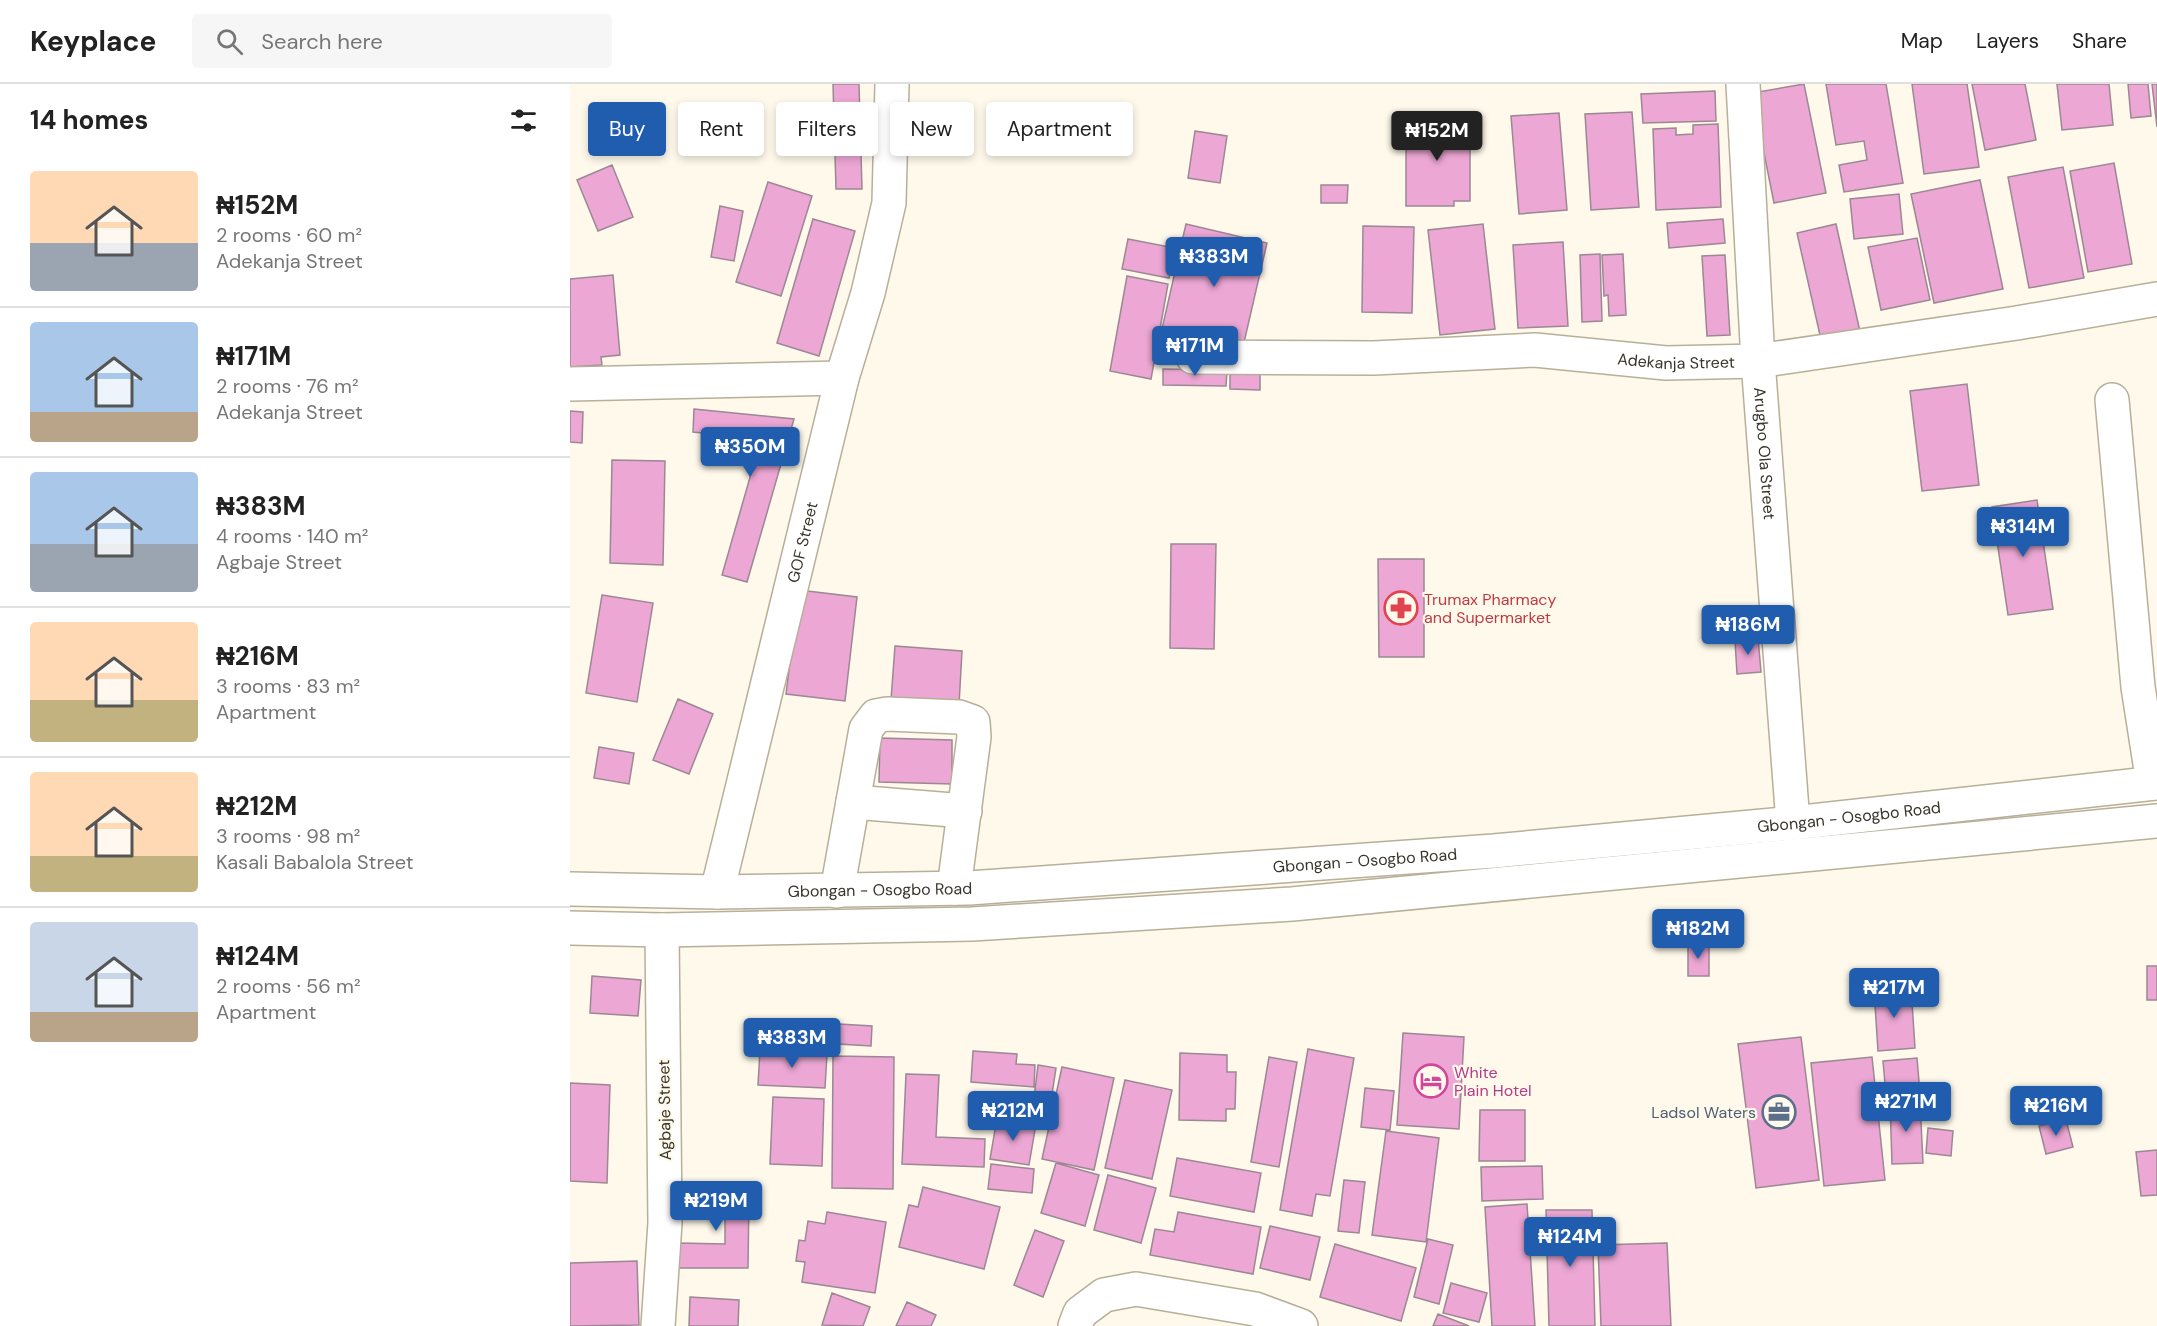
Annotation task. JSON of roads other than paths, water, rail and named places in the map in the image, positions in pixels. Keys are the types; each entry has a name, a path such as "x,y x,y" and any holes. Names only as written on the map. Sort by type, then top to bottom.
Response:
{"street":[{"name":"GOF Street","path":"717,892 842,378 868,293 889,203 892,84"},
{"name":"Arugbo Ola Street","path":"1743,84 1758,361 1793,823"},
{"name":"Adekanja Street","path":"1193,357 1374,358 1535,350 1666,363 1758,361 2017,323 2157,299"},
{"path":"570,384 842,378"},
{"path":"2112,400 2138,687 2155,783"},
{"path":"837,891 866,729 876,716 886,714 959,717 973,722 974,737 954,888"},
{"name":"Gbongan - Osogbo Road","path":"570,890 717,892 954,888 1482,852 1793,823 2155,783"},
{"path":"853,802 964,811"},
{"name":"Gbongan - Osogbo Road","path":"570,928 662,930 972,924 1256,906 2157,821"},
{"path":"1689,833 1694,866"},
{"name":"Agbaje Street","path":"657,1326 665,1223 662,930"},
{"path":"1075,1326 1080,1313 1104,1295 1136,1289 1255,1309 1302,1326"}],"place":[{"name":"Trumax Pharmacy and Supermarket","path":"1401,608"},
{"name":"White Plain Hotel","path":"1431,1081"},
{"name":"Ladsol Waters","path":"1779,1112"}]}
